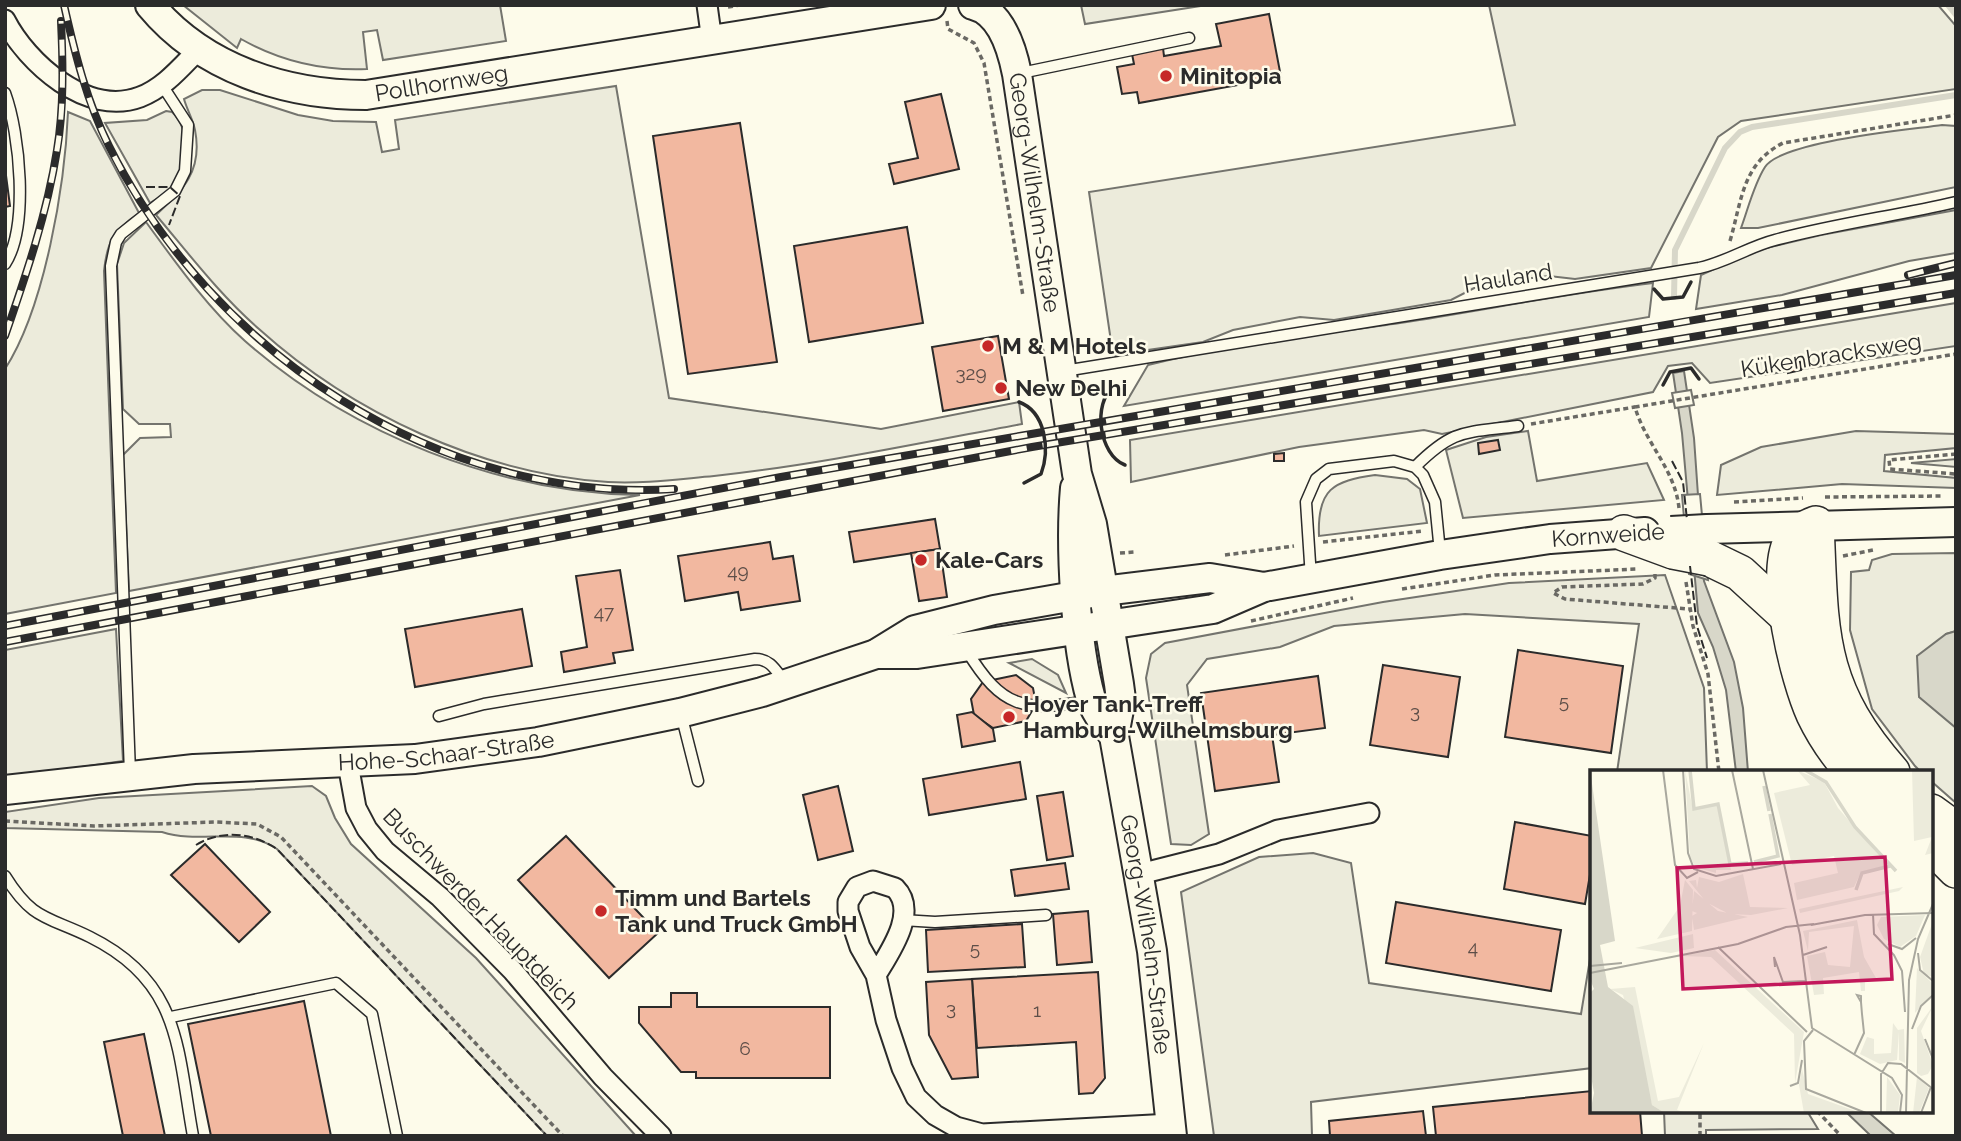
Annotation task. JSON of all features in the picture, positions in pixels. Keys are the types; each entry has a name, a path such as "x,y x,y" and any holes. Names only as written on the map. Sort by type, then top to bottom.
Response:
{"highway":[{"path":"1852,770 1829,740 1804,690 1788,617 1788,548 1797,534 1816,524 1821,631 1829,668 1857,729 1890,770"},
{"path":"1624,533 1741,573 1788,617"},
{"path":"1933,813 1956,830"},
{"path":"1933,847 1956,870"}],"main road":[{"name":"Pollhornweg","path":"150,5 174,31 199,49 231,66 282,86 331,95 366,95 931,5"},
{"name":"Georg-Wilhelm-Straße","path":"977,6 995,22 1009,42 1017,74 1060,372 1077,474 1092,524 1090,593 1080,628 1092,700 1114,736 1140,874 1172,1130"},
{"path":"1683,553 1816,524 1956,522"},
{"name":"Kornweide","path":"1080,628 1213,609 1264,587 1440,555 1550,539 1624,533"},
{"name":"Kornweide","path":"1090,593 1210,578 1264,587"},
{"name":"Georg-Wilhelm-Straße","path":"1090,593 1109,624 1121,699 1114,736"},
{"name":"Hohe-Schaar-Straße","path":"5,790 130,774 256,766 348,764 492,749 681,713 786,684 876,654 915,630 994,610 1090,593"},
{"name":"Hohe-Schaar-Straße","path":"876,654 917,654 1080,628"}],"street":[{"path":"707,5 712,41"},
{"path":"5,20 36,64 62,83 86,94 130,99 162,85 199,49"},
{"name":"Buschwerder Hauptdeich","path":"348,764 356,808 373,836 513,971 603,1077 661,1136"},
{"path":"1140,874 1219,854 1278,830 1369,813"},
{"path":"876,975 896,941 902,920 901,897 888,884 864,883 850,895 848,911 853,928 876,975 886,1020 902,1068 916,1097 945,1122 982,1134 1172,1130"}],"lane":[{"path":"1017,74 1189,38"},
{"path":"130,774 111,266 116,242 121,234 175,191 184,171 188,125 162,85"},
{"path":"5,93 17,147 19,216 12,254 5,264"},
{"name":"Hauland","path":"1060,372 1699,268 1724,262 1748,248 1778,239 1956,202"},
{"path":"1415,467 1445,439 1459,434 1518,426"},
{"path":"1311,578 1306,502 1316,479 1329,469 1394,461 1415,467 1423,475 1435,502 1440,555"},
{"path":"964,646 983,677 997,691 1022,706 1038,707 1092,700"},
{"path":"439,716 484,704 754,659 764,659 772,664 786,684"},
{"path":"681,713 698,781"},
{"path":"5,876 38,916 90,937 123,957 150,983 171,1017 193,1136"},
{"path":"902,920 935,922 1046,915"},
{"path":"171,1017 336,983 372,1014 397,1136"}],"path":[{"path":"1026,5 1033,6"},
{"path":"948,29 974,43 984,63 1025,308"},
{"path":"1724,262 1748,176 1756,161 1767,151 1783,143 1956,115"},
{"name":"Kükenbracksweg","path":"1635,407 1956,354"},
{"path":"1518,426 1635,407 1665,463 1677,495"},
{"path":"1956,454 1889,460 1889,469 1956,474"},
{"path":"1683,553 1655,579 1643,584 1562,587 1553,593 1565,599 1689,609"},
{"path":"1683,553 1689,609 1708,674 1719,770"},
{"path":"1400,589 1495,575 1641,569"},
{"path":"1240,623 1360,597"},
{"path":"5,821 94,825 216,822 265,826 290,847 563,1136"},
{"path":"1700,1113 1700,1136"},
{"path":"1818,1113 1841,1136"}],"shaded area":[{"path":"183,5 500,5 506,41 383,60 377,30 363,32 367,69 334,68 286,59 241,39 237,48"},
{"path":"1081,5 1207,5 1085,24"},
{"path":"1489,5 1938,5 1956,26 1956,89 1741,121 1718,137 1651,268 1575,279 1549,276 1482,284 1451,300 1334,320 1300,317 1233,330 1203,342 1113,355 1089,192 1515,125"},
{"path":"616,86 669,398 881,429 1019,402 1022,424 791,466 661,481 608,482 561,477 513,467 421,434 335,387 296,359 245,316 205,274 156,215 175,197 193,168 197,144 193,122 184,99 202,90 220,90 298,115 333,121 376,122 382,152 399,149 395,120"},
{"path":"166,111 172,112 178,120 185,140 185,151 175,183 169,191 150,203 105,123 147,120"},
{"path":"68,112 90,121 139,213 113,237 104,271 116,593 5,614 5,369 19,343 42,280 63,174"},
{"path":"1942,125 1956,126 1956,187 1758,228 1741,228 1761,174 1776,158 1795,150 1847,138"},
{"path":"1956,210 1956,253 1909,261 1782,295 1696,309 1701,275 1754,251 1821,235"},
{"path":"146,222 192,284 245,341 332,404 379,430 429,452 481,470 587,492 640,495 129,591 123,455 140,438 171,437 170,424 139,424 123,409 117,264 124,243"},
{"path":"1653,283 1649,317 1124,406 1148,365 1211,351"},
{"path":"1956,303 1956,346 1710,383 1692,363 1668,366 1653,392 1442,434 1424,430 1299,447 1131,482 1130,440"},
{"path":"1684,371 1694,438 1704,581 1734,662 1743,708 1748,770 1736,770 1726,690 1713,647 1698,613 1682,433 1673,373"},
{"path":"1528,431 1537,481 1647,463 1664,500 1463,518 1446,450 1486,437"},
{"path":"1856,431 1956,434 1956,448 1885,455 1884,471 1956,478 1956,488 1842,484 1717,495 1721,465 1761,447"},
{"path":"1956,459 1956,467 1911,463"},
{"path":"1375,475 1407,479 1420,489 1427,523 1319,536 1321,507 1330,490 1348,480"},
{"path":"1956,553 1956,631 1946,634 1956,728 1956,803 1933,783 1933,770 1919,770 1915,766 1872,709 1850,630 1851,572 1869,570 1872,560 1892,554"},
{"path":"1665,575 1704,688 1707,770 1617,770 1639,624 1465,614 1334,626 1280,647 1207,659 1187,685 1209,834 1191,845 1171,844 1146,678 1151,654 1165,643 1383,602 1509,583"},
{"path":"116,629 123,761 5,778 5,650"},
{"path":"1956,631 1956,728 1919,697 1917,656 1946,634"},
{"path":"1032,659 1058,675 1066,693 1009,663"},
{"path":"312,786 326,796 335,818 351,844 476,958 636,1136 547,1136 277,849 263,842 249,838 192,837 162,832 5,828 5,812 99,798"},
{"path":"1313,853 1351,863 1369,983 1581,1014 1590,959 1590,1068 1311,1102 1312,1136 1214,1136 1181,892 1259,857"},
{"path":"1664,1113 1808,1113 1818,1129 1706,1130 1706,1136 1665,1136"},
{"path":"1847,1113 1869,1113 1896,1136 1871,1136"}],"pier":[{"path":"1691,390 1694,405 1675,408 1672,393"},
{"path":"1700,494 1708,580 1689,574 1682,495"}],"building":[{"path":"1269,14 1281,77 1139,103 1137,92 1122,94 1117,67 1134,64 1132,54 1163,48 1164,56 1221,46 1216,24"},
{"path":"941,94 959,169 894,184 889,164 918,158 905,102"},
{"path":"740,123 777,362 688,374 653,136"},
{"path":"5,168 10,206 5,207"},
{"path":"907,227 923,323 809,342 794,246"},
{"path":"998,336 1009,399 943,411 932,347"},
{"path":"1800,362 1801,370 1788,373 1786,364"},
{"path":"1498,440 1500,450 1479,454 1478,443"},
{"path":"1284,453 1284,461 1274,461 1274,454"},
{"path":"935,519 940,549 854,562 849,532"},
{"path":"770,542 773,559 793,556 800,601 741,610 738,592 685,601 678,556"},
{"path":"940,549 947,597 919,601 911,553"},
{"path":"620,570 633,650 613,653 615,663 564,672 561,652 587,647 576,576"},
{"path":"522,609 532,666 415,687 405,629"},
{"path":"1518,650 1623,666 1611,753 1505,737"},
{"path":"1383,665 1460,677 1448,757 1370,745"},
{"path":"1016,675 1033,688 1036,704 1026,721 993,728 974,715 971,699 983,682"},
{"path":"1318,676 1325,728 1272,735 1279,782 1215,791 1201,693"},
{"path":"972,712 993,729 995,741 962,747 957,715"},
{"path":"1020,762 1026,799 929,815 923,779"},
{"path":"838,786 853,851 818,860 803,795"},
{"path":"1063,792 1073,856 1047,860 1037,796"},
{"path":"1515,822 1590,836 1590,875 1585,904 1504,889"},
{"path":"566,836 658,933 609,978 518,880"},
{"path":"205,844 270,912 239,942 171,875"},
{"path":"1065,863 1069,889 1015,896 1011,870"},
{"path":"1396,902 1561,930 1551,991 1386,963"},
{"path":"1088,911 1092,962 1057,965 1053,914"},
{"path":"1022,924 1025,967 928,972 926,930"},
{"path":"1098,972 1105,1078 1093,1093 1079,1094 1076,1042 977,1048 972,979"},
{"path":"972,979 978,1077 952,1079 929,1035 926,982"},
{"path":"671,993 697,993 697,1007 830,1007 830,1078 696,1078 696,1072 681,1072 639,1023 639,1007 671,1007"},
{"path":"304,1001 331,1136 211,1136 188,1024"},
{"path":"144,1034 165,1136 123,1136 104,1042"},
{"path":"1590,1091 1590,1113 1640,1113 1642,1136 1436,1136 1433,1107"},
{"path":"1423,1111 1426,1136 1330,1136 1329,1121"}],"waterway":[{"path":"1948,5 1956,15"},
{"path":"1674,297 1675,250 1725,148 1740,132 1752,127 1956,95"}],"railway":[{"path":"64,5 82,77 101,129 153,221 208,289 271,349 342,400 419,441 501,470 586,487 674,489"},
{"path":"5,336 42,221 53,174 61,118 61,21"},
{"path":"1908,275 1956,263"},
{"path":"5,626 781,477 1956,275"},
{"path":"5,642 1032,447 1956,293"}],"fence":[{"path":"146,187 170,187 180,196 169,225"},
{"path":"1672,461 1683,482 1687,520"},
{"path":"1690,566 1697,626 1707,658"},
{"path":"196,845 216,837 237,835 258,839 277,849 547,1136"}],"wall":[{"path":"1654,289 1663,299 1683,297 1691,282"},
{"path":"1663,385 1670,372 1691,368 1699,379"},
{"path":"1114,386 1103,404 1102,428 1109,451 1125,465"},
{"path":"1019,402 1035,414 1044,433 1045,443 1041,474 1024,483"}],"place":[{"name":"Minitopia","path":"1166,76"},
{"name":"M & M Hotels","path":"988,346"},
{"name":"New Delhi","path":"1001,388"},
{"name":"Kale-Cars","path":"921,560"},
{"name":"Hoyer Tank-Treff Hamburg-Wilhelmsburg","path":"1009,717"},
{"name":"Timm und Bartels Tank und Truck GmbH","path":"601,911"}]}
